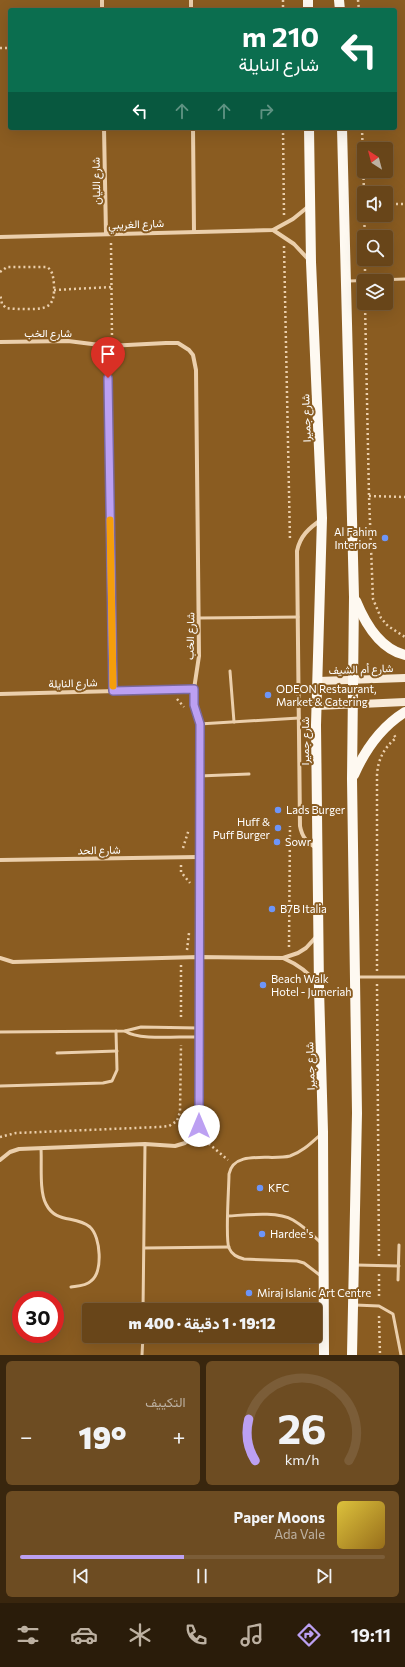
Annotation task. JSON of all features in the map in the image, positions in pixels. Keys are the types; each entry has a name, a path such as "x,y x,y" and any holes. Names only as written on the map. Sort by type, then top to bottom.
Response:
{"main road":[{"name":"شارع جميرا","path":"310,130 311,262 322,518 317,706 323,1132 324,1355"},
{"path":"342,130 354,597 352,779 357,1113 352,1355"},
{"path":"354,597 362,614 378,638 388,646 405,655"},
{"name":"شارع أم الشيف","path":"318,681 405,678"},
{"path":"317,706 353,703 405,702"},
{"path":"352,779 360,760 372,742 386,726 405,712"}],"street":[{"name":"شارع الليان","path":"104,130 106,234"},
{"path":"193,130 194,232"},
{"name":"شارع الغريبي","path":"0,237 273,230 293,219 310,204"},
{"path":"273,230 284,236 311,262"},
{"name":"شارع الخب","path":"0,342 68,341 110,346 166,342 178,343 190,350 196,362 199,660 194,689 194,705 200,724 198,857 199,1126 193,1137 185,1143 175,1146 146,1144"},
{"path":"110,346 113,691"},
{"path":"318,848 305,840 300,826 298,546 303,535 308,529 322,518"},
{"name":"شارع النايلة","path":"0,694 194,689"},
{"name":"شارع الحد","path":"0,860 198,857"},
{"path":"0,958 13,962 181,957 282,958 289,957 306,948 319,933"},
{"path":"282,958 292,962 304,970 320,988"},
{"path":"0,1160 10,1152 19,1149 146,1144"}],"lane":[{"path":"393,280 405,280"},
{"path":"345,281 357,281"},
{"path":"199,618 298,617"},
{"path":"230,671 234,722"},
{"path":"200,724 299,718"},
{"path":"199,776 249,774"},
{"path":"356,977 405,978"},
{"path":"0,1032 124,1031 135,1028 198,1028"},
{"path":"0,1086 103,1083 112,1081 117,1070 116,1031"},
{"path":"124,1031 134,1036 198,1037"},
{"path":"57,1053 117,1051"},
{"path":"323,1132 307,1146 290,1156 280,1158 244,1159 238,1160 233,1164 229,1174 228,1247 237,1257 244,1259 290,1260 304,1263 324,1279"},
{"path":"143,1303 146,1144"},
{"path":"41,1148 42,1193 45,1203 51,1212 60,1218 85,1223 92,1229 97,1237 99,1246 97,1272 95,1278 84,1285 71,1287"},
{"path":"228,1216 282,1216 301,1225 324,1245"},
{"path":"398,1280 399,1244"},
{"path":"145,1248 228,1247"},
{"path":"354,1265 399,1266"},
{"path":"353,1305 379,1306 393,1314 401,1355"},
{"path":"142,1355 143,1343"}],"path":[{"path":"283,130 284,225"},
{"path":"362,130 364,186"},
{"path":"393,204 405,204"},
{"path":"110,346 112,287 111,234"},
{"path":"284,236 290,546"},
{"path":"0,272 7,267 47,267 50,269 53,276 54,299 43,309 6,308 2,304 0,294"},
{"path":"54,290 112,287"},
{"path":"365,310 369,496 373,599 381,618 388,626 405,637"},
{"path":"369,496 405,497"},
{"path":"175,697 184,705 187,711"},
{"path":"380,1355 377,775 380,758 384,750 396,738 386,726"},
{"path":"189,822 188,835 183,844 181,872 188,880 192,888"},
{"path":"289,957 290,822"},
{"path":"182,1028 181,957 186,950 189,925"},
{"path":"0,1137 16,1133 159,1127 177,1121 180,1112 181,1036"},
{"path":"196,1132 233,1164"}],"slow traffic":[{"path":"110,520 113,686"}],"place":[{"name":"Al Fahim Interiors","path":"385,538"},
{"name":"ODEON Restaurant, Market & Catering","path":"268,695"},
{"name":"Lads Burger","path":"278,810"},
{"name":"Huff & Puff Burger","path":"278,828"},
{"name":"Sowr","path":"277,842"},
{"name":"B7B Italia","path":"272,909"},
{"name":"Beach Walk Hotel - Jumeriah","path":"263,985"},
{"name":"KFC","path":"260,1188"},
{"name":"Hardee's","path":"262,1234"},
{"name":"Miraj Islanic Art Centre","path":"249,1293"}],"route":[{"path":"108,378 113,691 194,689 194,705 200,724 198,857 199,1126"}]}
